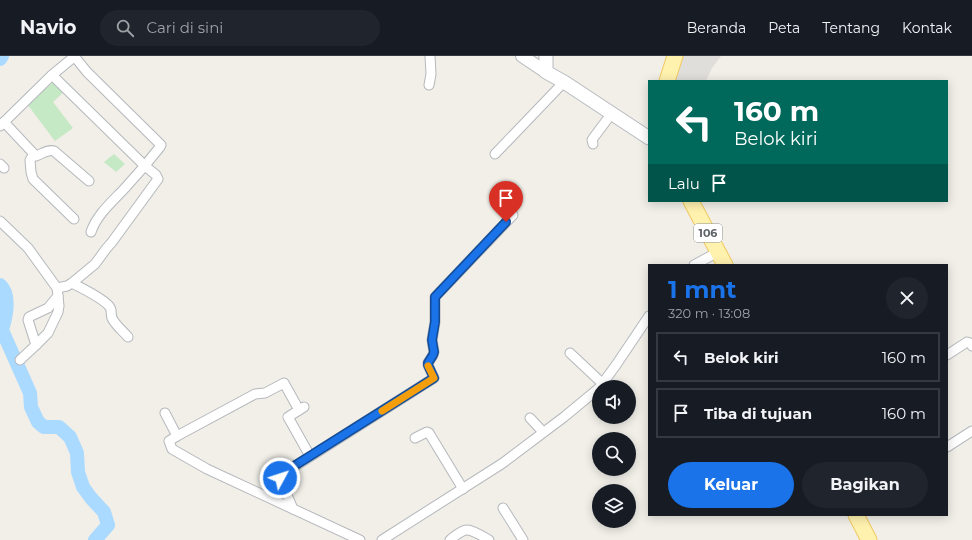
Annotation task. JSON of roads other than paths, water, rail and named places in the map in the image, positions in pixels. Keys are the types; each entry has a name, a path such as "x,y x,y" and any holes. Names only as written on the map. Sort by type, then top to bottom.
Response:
{"main road":[{"path":"546,56 546,72 564,82 648,137"},
{"path":"667,80 675,56"},
{"name":"106","path":"692,202 722,258"},
{"path":"857,516 869,540"}],"street":[{"path":"89,181 54,151 48,150 43,154 36,156 2,124 52,75 74,56 94,79 160,143 160,148 98,218 93,225 91,232"},
{"path":"429,86 431,74 430,56"},
{"path":"522,56 546,72"},
{"path":"36,344 28,320 29,317 48,308 62,287 72,283 98,262 158,179 156,175 52,75"},
{"path":"495,154 564,82"},
{"path":"593,144 592,140 612,113"},
{"path":"34,154 30,160 30,172 33,179 74,219"},
{"path":"293,509 288,491 280,478 283,473 434,378 428,363 434,352 432,340 435,322 435,297 513,215"},
{"path":"0,221 28,248 58,292 58,312 48,333 20,360"},
{"path":"698,264 722,258"},
{"path":"72,283 105,302 112,311 111,316 114,321 128,337"},
{"path":"604,380 648,317"},
{"path":"948,354 967,342 972,346"},
{"path":"570,353 595,380"},
{"path":"310,456 288,417 302,408 284,383 265,394 255,394 169,441 172,449 207,469 360,540"},
{"path":"382,540 503,463 564,417 592,393"},
{"path":"165,413 176,436"},
{"path":"530,418 543,432"},
{"path":"948,446 972,431"},
{"path":"415,438 427,432 429,433 463,488"},
{"path":"503,508 523,540"},
{"path":"450,540 467,530 489,540"}],"waterway":[{"path":"0,285 6,294 7,300 2,330 30,393 31,407 38,422 44,427 59,427 70,437 77,453 78,472 83,487 104,512 108,525 95,540"}]}
